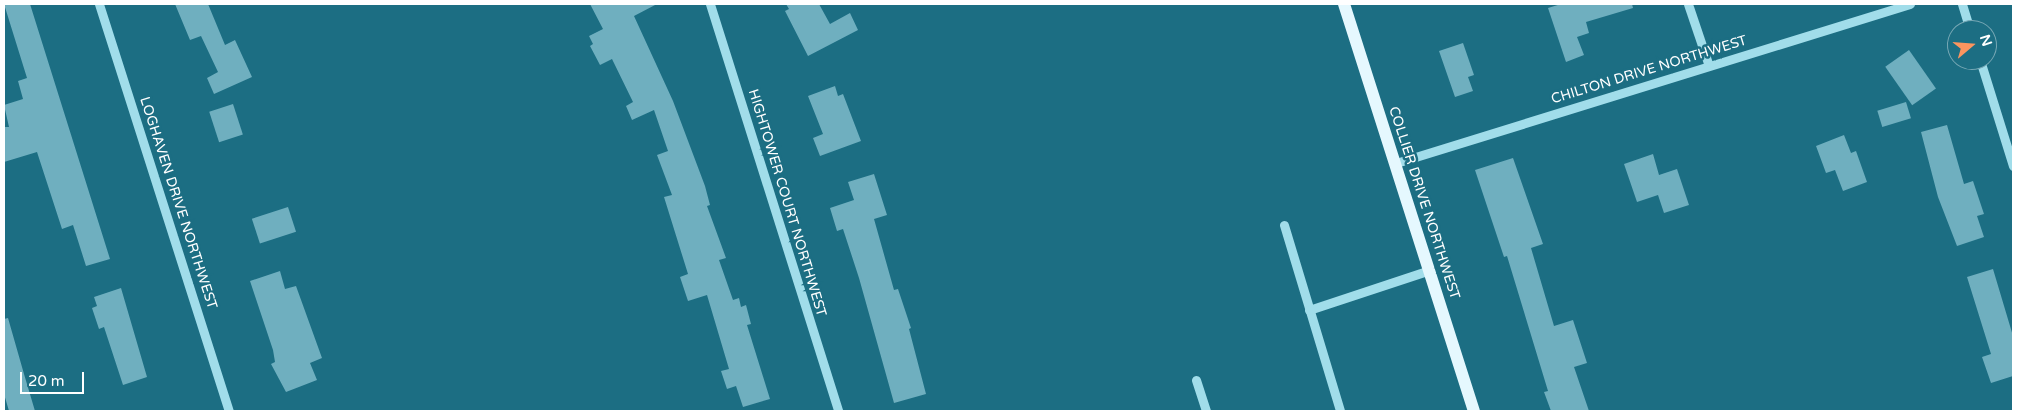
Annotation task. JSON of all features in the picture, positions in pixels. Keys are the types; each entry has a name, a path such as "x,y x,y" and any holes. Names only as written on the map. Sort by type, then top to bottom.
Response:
{"main road":[{"name":"COLLIER DRIVE NORTHWEST","path":"1344,4 1474,411"}],"street":[{"name":"LOGHAVEN DRIVE NORTHWEST","path":"99,4 230,411"},
{"name":"HIGHTOWER COURT NORTHWEST","path":"710,4 838,411"},
{"path":"1688,4 1709,66"},
{"name":"CHILTON DRIVE NORTHWEST","path":"1396,163 1910,4"},
{"path":"1962,4 1967,20"},
{"path":"1983,70 2013,166"},
{"path":"1284,225 1340,411"},
{"path":"1310,310 1430,270"},
{"path":"1196,380 1206,411"}],"building":[{"path":"4,4 30,4 110,259 86,266 73,225 62,229 37,152 4,162 4,127 9,127 4,105 23,99 18,81 27,78"},
{"path":"175,4 208,4 225,45 235,40 252,77 214,94 207,78 218,72 201,36 190,40"},
{"path":"590,4 657,4 634,16 673,101 705,186 710,205 707,206 726,258 719,260 733,300 739,298 741,307 746,305 751,324 747,325 770,399 743,407 736,386 727,389 721,371 729,369 707,295 688,301 680,277 688,274 664,197 672,195 657,155 668,151 654,110 632,120 626,106 633,102 612,59 600,65 590,46 593,44 589,36 603,29"},
{"path":"786,4 819,4 830,24 850,13 858,30 808,56 785,11 789,9"},
{"path":"1561,4 1632,4 1633,8 1586,22 1589,33 1577,37 1584,55 1566,62 1548,8"},
{"path":"1463,43 1474,75 1468,77 1473,91 1455,97 1439,51"},
{"path":"1909,50 1936,89 1912,105 1885,67"},
{"path":"835,86 838,96 843,94 861,141 820,156 813,138 823,134 808,96"},
{"path":"1906,102 1911,118 1882,127 1877,111"},
{"path":"233,104 243,134 219,142 209,112"},
{"path":"1947,125 1964,184 1973,181 1984,214 1977,216 1984,237 1957,246 1938,197 1921,132"},
{"path":"1844,135 1851,153 1856,151 1867,182 1843,191 1835,170 1826,173 1816,146"},
{"path":"1653,154 1659,175 1677,169 1689,205 1664,213 1658,195 1637,202 1624,164"},
{"path":"1513,158 1543,244 1531,248 1554,326 1573,320 1587,363 1574,367 1589,411 1551,411 1544,392 1548,391 1507,256 1504,257 1475,170"},
{"path":"874,174 887,215 874,219 894,290 898,289 911,328 909,329 926,394 894,403 859,278 843,229 837,231 830,208 854,200 848,182"},
{"path":"288,207 296,232 260,243 252,219"},
{"path":"1993,269 2013,336 2013,376 1991,383 1982,357 1991,354 1967,277"},
{"path":"280,271 285,289 296,286 322,358 310,363 317,380 286,392 271,364 275,362 273,350 250,281"},
{"path":"121,288 147,377 123,385 104,327 99,329 92,308 97,306 94,297"},
{"path":"8,318 35,411 9,411 4,394 4,319"}]}
